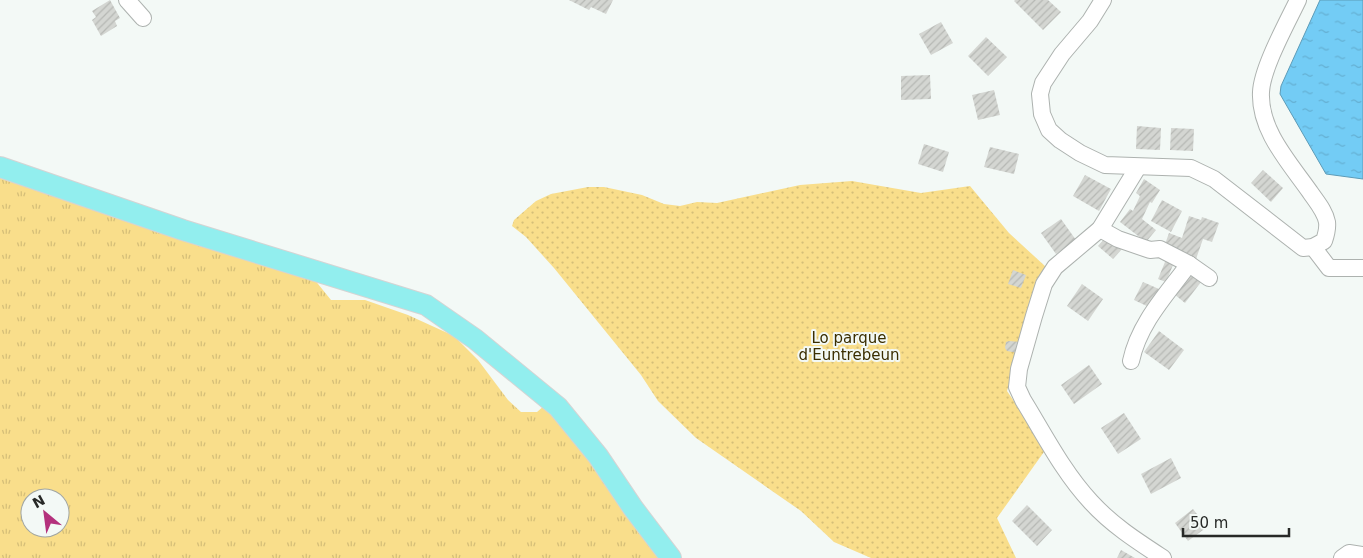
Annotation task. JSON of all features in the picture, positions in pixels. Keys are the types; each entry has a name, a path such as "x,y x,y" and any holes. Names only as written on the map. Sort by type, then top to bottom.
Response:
{"main road":[{"path":"0,167 183,230 426,305 475,339 558,407 598,456 633,508 671,558"}],"street":[{"path":"127,0 144,18"},
{"path":"1103,0 1090,21 1062,54 1043,83 1040,94 1042,114 1049,130 1080,153 1105,165 1192,168 1214,179 1303,248 1313,247 1324,241 1327,222 1321,209 1276,143 1265,122 1261,94 1262,82 1268,66 1298,0"},
{"path":"1138,167 1100,229 1055,267 1044,284 1019,369 1017,387 1022,400 1076,484 1091,503 1125,534 1163,558"},
{"path":"1100,229 1118,239 1150,250 1160,249 1189,264 1209,278"},
{"path":"1313,247 1329,268 1363,268"},
{"path":"1132,360 1134,347 1150,315 1189,264"},
{"path":"1342,558 1349,553 1363,555"}],"green space":[{"path":"0,176 314,279 331,300 365,300 408,315 454,336 478,360 508,400 521,412 537,412 545,405 579,443 664,558 0,558"},
{"name":"Lo parque d'Euntrebeun","path":"852,181 921,193 970,186 1009,233 1046,267 1007,391 1046,449 997,518 1016,558 871,558 834,542 801,511 696,438 658,401 641,375 554,268 526,237 512,226 514,220 536,201 551,194 588,187 604,187 642,195 664,204 680,206 697,202 717,203 800,185"}],"water":[{"path":"1320,0 1363,0 1363,179 1326,174 1280,94 1281,86"}],"building":[{"path":"110,0 120,18 115,21 117,26 101,36 92,20 96,17 92,11"},
{"path":"569,0 613,0 606,14 591,7 589,10"},
{"path":"1015,0 1048,0 1061,12 1043,30"},
{"path":"941,22 953,43 931,55 919,34"},
{"path":"986,37 1007,57 988,76 968,56"},
{"path":"930,75 931,99 901,100 901,76"},
{"path":"994,90 1000,115 978,120 972,95"},
{"path":"1137,126 1161,128 1160,150 1136,149"},
{"path":"1171,128 1194,129 1193,151 1170,150"},
{"path":"924,144 949,152 943,172 918,164"},
{"path":"990,147 1019,154 1014,174 984,167"},
{"path":"1263,170 1283,188 1271,202 1251,183"},
{"path":"1085,175 1111,189 1099,211 1073,196"},
{"path":"1144,179 1160,190 1152,203 1150,202 1142,219 1156,230 1146,242 1120,222 1130,209 1133,211 1140,196 1136,193"},
{"path":"1162,200 1182,211 1171,232 1151,221"},
{"path":"1189,216 1201,220 1202,217 1219,223 1212,242 1203,239 1196,259 1164,247 1169,233 1182,238"},
{"path":"1061,219 1076,240 1056,254 1041,233"},
{"path":"1107,236 1122,249 1113,259 1098,246"},
{"path":"1167,257 1175,260 1166,282 1158,279"},
{"path":"1013,270 1026,275 1021,288 1008,284"},
{"path":"1190,273 1201,282 1185,303 1174,294"},
{"path":"1143,282 1159,289 1151,308 1134,300"},
{"path":"1082,284 1103,299 1088,321 1067,306"},
{"path":"1159,331 1184,350 1169,370 1144,352"},
{"path":"1006,342 1020,342 1018,353 1007,351 1005,348"},
{"path":"1089,365 1102,384 1074,404 1061,385"},
{"path":"1124,413 1141,439 1118,454 1101,428"},
{"path":"1171,458 1181,478 1151,494 1141,474"},
{"path":"1027,505 1052,530 1037,546 1012,521"},
{"path":"1193,509 1207,527 1188,541 1175,523"},
{"path":"1121,550 1135,558 1117,558"}]}
